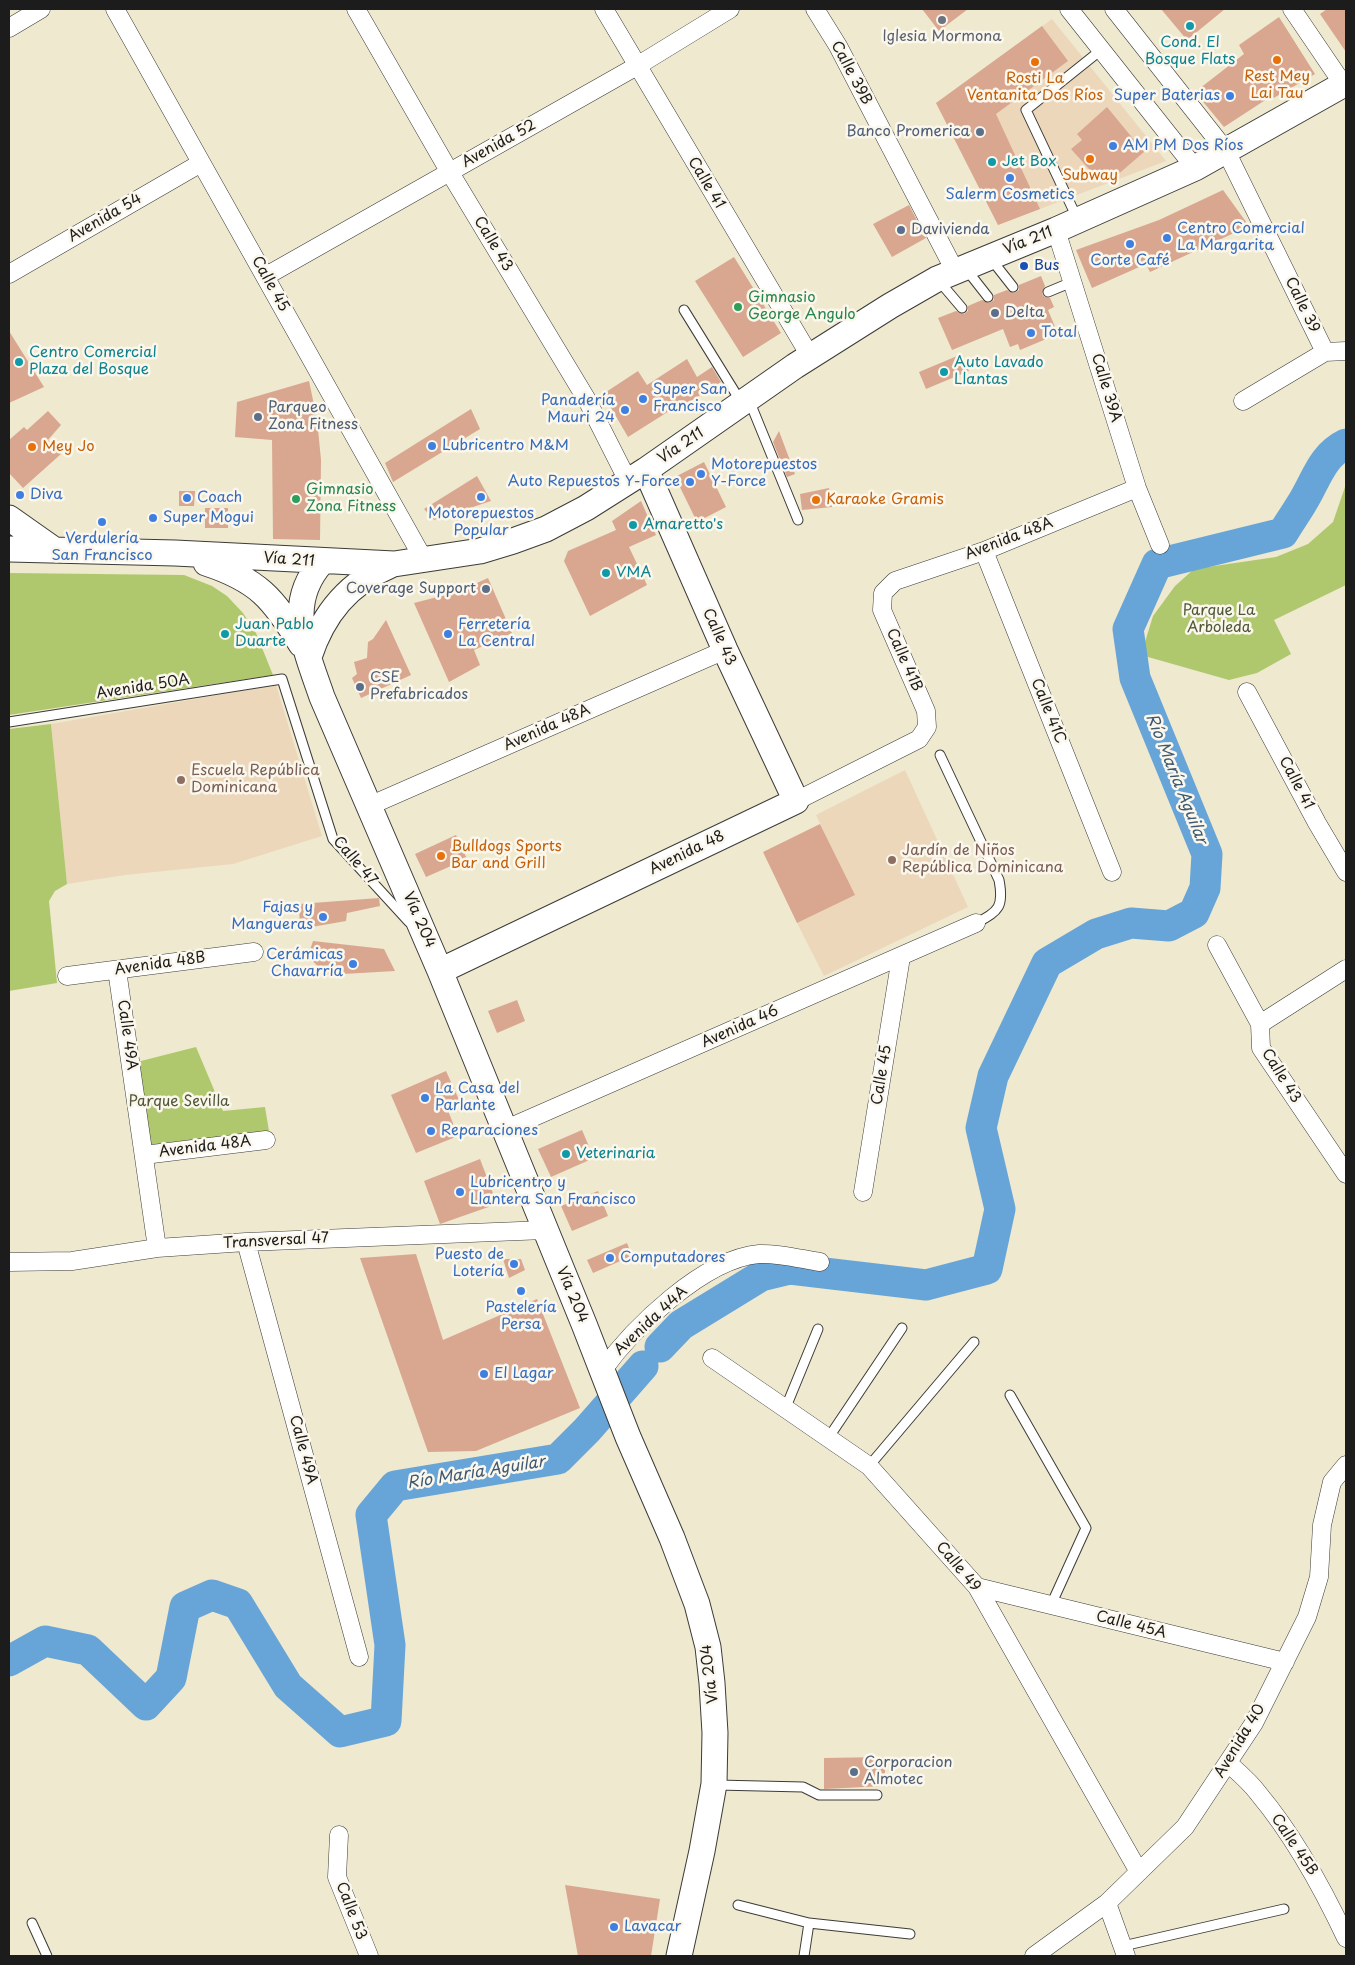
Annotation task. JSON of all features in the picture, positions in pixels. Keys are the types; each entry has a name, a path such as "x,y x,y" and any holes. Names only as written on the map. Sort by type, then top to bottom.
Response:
{"main road":[{"name":"Vía 211","path":"11,546 394,564 480,551 546,529 586,508 637,476 810,356 952,272 1067,225 1195,168 1345,84"},
{"name":"Calle 43","path":"637,476 725,650 796,801"},
{"path":"9,518 53,549"},
{"path":"175,553 231,571 260,589 288,622 309,657"},
{"name":"Vía 204","path":"322,562 310,576 302,592 300,612 309,657 337,736 428,942 628,1437 672,1538 697,1604 712,1682 715,1734 714,1784 683,1955"},
{"path":"309,657 323,622 340,600 361,581 394,564"},
{"name":"Avenida 48","path":"440,971 796,801"}],"street":[{"path":"9,28 41,9"},
{"name":"Calle 45","path":"115,9 424,560"},
{"name":"Calle 43","path":"356,9 449,171 587,400 637,476"},
{"name":"Calle 41","path":"604,9 810,356"},
{"name":"Avenida 52","path":"266,276 637,66 730,9"},
{"name":"Calle 39B","path":"815,9 838,46 952,272"},
{"path":"1069,9 1195,168"},
{"name":"Calle 39","path":"1114,9 1226,151 1326,352"},
{"path":"1292,9 1345,84"},
{"name":"Avenida 54","path":"9,271 201,163"},
{"name":"Calle 39A","path":"1067,225 1072,282 1137,488 1160,545"},
{"path":"1243,401 1326,352 1346,351"},
{"name":"Avenida 48A","path":"883,592 895,581 984,550 1137,488"},
{"name":"Calle 41C","path":"984,550 1112,872"},
{"name":"Calle 41B","path":"883,592 882,610 926,711 927,727"},
{"name":"Avenida 48A","path":"369,806 725,650"},
{"name":"Calle 41","path":"1247,692 1317,823 1346,872"},
{"name":"Avenida 48","path":"796,801 919,739 927,727"},
{"name":"Avenida 46","path":"504,1130 901,958 976,923"},
{"name":"Calle 43","path":"1217,945 1260,1024 1261,1048 1346,1174"},
{"name":"Avenida 48B","path":"67,976 254,952"},
{"name":"Calle 45","path":"863,1192 901,958"},
{"path":"1260,1024 1346,969"},
{"name":"Calle 49A","path":"117,970 157,1248"},
{"name":"Avenida 48A","path":"144,1154 266,1140"},
{"name":"Transversal 47","path":"9,1262 72,1260 157,1248 246,1242 545,1230"},
{"name":"Calle 49A","path":"246,1242 359,1658"},
{"name":"Avenida 44A","path":"605,1377 620,1346 680,1291 724,1264 759,1254 820,1262"},
{"name":"Calle 49","path":"712,1358 786,1407 869,1466 977,1587 1139,1872"},
{"name":"Avenida 40","path":"1034,1956 1108,1903 1185,1826 1254,1723 1307,1617 1319,1577 1322,1525 1332,1482 1346,1465"},
{"name":"Calle 45A","path":"977,1587 1285,1662"},
{"name":"Calle 45B","path":"1228,1763 1258,1792 1292,1840 1323,1890 1346,1938"},
{"name":"Calle 53","path":"339,1835 337,1877 369,1956"},
{"path":"1108,1903 1125,1951"}],"lane":[{"path":"1067,225 1026,110 1101,50"},
{"path":"989,257 1013,287"},
{"path":"952,272 988,297"},
{"path":"952,272 962,308"},
{"path":"1048,292 1072,282"},
{"path":"684,310 745,402 798,520"},
{"name":"Avenida 50A","path":"9,722 282,678"},
{"name":"Calle 47","path":"282,678 333,839 428,942"},
{"path":"940,755 999,880 1001,902 996,912 976,923"},
{"path":"829,1437 902,1328"},
{"path":"786,1407 818,1329"},
{"path":"869,1466 974,1342"},
{"path":"1010,1395 1086,1528 1051,1605"},
{"path":"714,1784 803,1787 819,1795 877,1795"},
{"path":"738,1905 809,1923 910,1934"},
{"path":"1125,1951 1284,1909"},
{"path":"32,1922 47,1956"},
{"path":"804,1956 809,1923"}],"shaded area":[{"path":"1052,19 1166,161 998,225 936,103"},
{"name":"Escuela República Dominicana","path":"276,685 322,836 233,864 125,875 67,884 51,724"},
{"name":"Jardín de Niños República Dominicana","path":"905,770 968,907 824,976 797,923 854,895 816,815"}],"green space":[{"name":"Parque La Arboleda","path":"1346,484 1346,585 1274,620 1291,654 1257,673 1229,680 1141,655 1153,616 1175,586 1194,569 1276,557 1308,544 1333,522"},
{"path":"9,573 184,575 212,586 227,596 243,613 256,633 273,675 9,715"},
{"path":"51,724 67,884 55,891 49,901 57,983 9,991 9,729"},
{"name":"Parque Sevilla","path":"196,1047 223,1111 265,1107 269,1131 148,1145 137,1062"}],"building":[{"name":"Iglesia Mormona","path":"922,9 968,9 939,31"},
{"name":"Cond. El Bosque Flats","path":"1161,9 1225,9 1187,40"},
{"path":"1327,9 1346,9 1346,52 1320,14"},
{"path":"1279,17 1315,74 1272,99 1270,97 1224,127 1195,92 1244,54 1239,45"},
{"name":"Jet Box","path":"1042,26 1068,61 996,114 1040,209 998,225 936,103"},
{"name":"AM PM Dos Ríos","path":"1107,107 1144,152 1115,177 1108,169 1098,179 1071,149 1082,140 1077,134"},
{"name":"Centro Comercial La Margarita","path":"1223,190 1249,226 1150,272 1146,264 1092,288 1076,250 1159,220"},
{"name":"Davivienda","path":"909,205 926,238 892,257 873,224"},
{"name":"Gimnasio George Angulo","path":"734,257 781,333 743,357 695,281"},
{"name":"Delta","path":"1041,276 1045,286 1042,294 1050,298 1054,307 1048,310 1058,334 1020,350 1018,344 1010,347 1003,329 952,350 938,318 956,311 964,314 968,311 968,306 982,300 989,303 994,300 994,295 1007,290 1014,293 1019,290 1019,285"},
{"name":"Centro Comercial Plaza del Bosque","path":"9,331 44,387 9,403"},
{"name":"Auto Lavado Llantas","path":"962,354 969,371 926,389 919,372"},
{"path":"687,359 697,377 712,367 721,382 686,404 685,401 628,437 603,394 638,371 647,385"},
{"name":"Gimnasio Zona Fitness","path":"309,381 317,419 321,460 320,540 273,539 272,440 235,437 237,402"},
{"name":"Lubricentro M&M","path":"471,409 480,429 393,482 385,463"},
{"name":"Mey Jo","path":"48,411 61,425 48,440 61,454 23,488 9,473 9,440 24,427 27,430"},
{"path":"779,431 795,474 787,477 773,442"},
{"path":"704,462 726,507 697,522 675,477"},
{"path":"477,476 491,501 434,520 424,509"},
{"name":"Karaoke Gramis","path":"829,488 832,507 802,510 800,494"},
{"name":"Coach","path":"179,491 195,491 194,506 179,506"},
{"name":"VMA","path":"641,501 656,535 629,547 647,585 590,616 564,561 568,551 616,530 612,521"},
{"path":"205,508 228,508 228,528 205,528"},
{"path":"488,578 512,633 474,650 480,665 449,682 414,603 468,589 468,587"},
{"path":"386,620 411,675 361,698 352,678 357,674 354,662 367,658 368,642 373,639"},
{"path":"820,824 855,895 797,923 763,852"},
{"name":"Bulldogs Sports Bar and Grill","path":"456,835 467,859 426,877 415,854"},
{"name":"Fajas y Mangueras","path":"379,898 380,906 347,913 346,921 300,929 299,904"},
{"name":"Cerámicas Chavarría","path":"313,941 384,949 395,971 326,975 308,956"},
{"path":"517,1000 525,1021 497,1033 488,1011"},
{"path":"446,1071 460,1102 447,1108 458,1136 416,1153 391,1095"},
{"name":"Veterinaria","path":"582,1130 594,1158 551,1177 538,1149"},
{"name":"Lubricentro y Llantera San Francisco","path":"480,1159 497,1204 440,1224 424,1181"},
{"path":"598,1191 608,1216 572,1231 561,1206"},
{"name":"Computadores","path":"627,1243 632,1256 593,1273 587,1260"},
{"name":"El Lagar","path":"416,1254 443,1340 537,1299 580,1408 476,1451 428,1452 360,1258"},
{"name":"Puesto de Lotería","path":"503,1259 521,1259 525,1270 509,1278"},
{"name":"Corporacion Almotec","path":"885,1757 885,1786 824,1789 824,1758"},
{"name":"Lavacar","path":"565,1885 660,1899 651,1956 578,1956"}],"waterway":[{"name":"Río María Aguilar","path":"660,1347 681,1325 761,1276 790,1269 926,1285 987,1269 1000,1209 981,1128 993,1076 1047,963 1096,934 1131,923 1169,926 1194,913 1205,888 1207,854 1135,678 1128,629 1157,564 1283,533 1325,462 1346,444"},
{"name":"Río María Aguilar","path":"9,1661 45,1641 88,1650 146,1705 171,1678 185,1607 212,1595 238,1604 288,1686 340,1732 386,1721 390,1645 371,1515 395,1486 558,1459 587,1430 643,1366"}],"place":[{"name":"Iglesia Mormona","path":"942,20"},
{"name":"Cond. El Bosque Flats","path":"1190,26"},
{"name":"Rest Mey Lai Tau","path":"1277,60"},
{"name":"Rosti La Ventanita Dos Ríos","path":"1035,62"},
{"name":"Super Baterias","path":"1230,96"},
{"name":"Banco Promerica","path":"980,132"},
{"name":"AM PM Dos Ríos","path":"1113,146"},
{"name":"Subway","path":"1090,159"},
{"name":"Jet Box","path":"992,162"},
{"name":"Salerm Cosmetics","path":"1010,178"},
{"name":"Davivienda","path":"901,230"},
{"name":"Centro Comercial La Margarita","path":"1167,238"},
{"name":"Corte Café","path":"1130,244"},
{"name":"Bus","path":"1024,266"},
{"name":"Gimnasio George Angulo","path":"738,307"},
{"name":"Delta","path":"995,313"},
{"name":"Total","path":"1031,333"},
{"name":"Centro Comercial Plaza del Bosque","path":"19,362"},
{"name":"Auto Lavado Llantas","path":"944,372"},
{"name":"Super San Francisco","path":"643,399"},
{"name":"Panadería Mauri 24","path":"625,410"},
{"name":"Parqueo Zona Fitness","path":"258,417"},
{"name":"Lubricentro M&M","path":"432,446"},
{"name":"Mey Jo","path":"32,447"},
{"name":"Motorepuestos Y-Force","path":"701,474"},
{"name":"Auto Repuestos Y-Force","path":"690,482"},
{"name":"Diva","path":"20,495"},
{"name":"Motorepuestos Popular","path":"481,497"},
{"name":"Coach","path":"187,498"},
{"name":"Gimnasio Zona Fitness","path":"296,499"},
{"name":"Karaoke Gramis","path":"816,500"},
{"name":"Super Mogui","path":"153,518"},
{"name":"Verdulería San Francisco","path":"102,522"},
{"name":"Amaretto's","path":"633,525"},
{"name":"VMA","path":"606,573"},
{"name":"Coverage Support","path":"486,589"},
{"name":"Juan Pablo Duarte","path":"225,634"},
{"name":"Ferretería La Central","path":"448,634"},
{"name":"CSE Prefabricados","path":"360,687"},
{"name":"Escuela República Dominicana","path":"181,780"},
{"name":"Bulldogs Sports Bar and Grill","path":"441,856"},
{"name":"Jardín de Niños República Dominicana","path":"892,860"},
{"name":"Fajas y Mangueras","path":"323,917"},
{"name":"Cerámicas Chavarría","path":"353,964"},
{"name":"La Casa del Parlante","path":"425,1098"},
{"name":"Reparaciones","path":"431,1131"},
{"name":"Veterinaria","path":"566,1154"},
{"name":"Lubricentro y Llantera San Francisco","path":"460,1192"},
{"name":"Computadores","path":"610,1258"},
{"name":"Puesto de Lotería","path":"514,1264"},
{"name":"Pastelería Persa","path":"521,1291"},
{"name":"El Lagar","path":"484,1374"},
{"name":"Corporacion Almotec","path":"854,1772"},
{"name":"Lavacar","path":"614,1927"}]}
